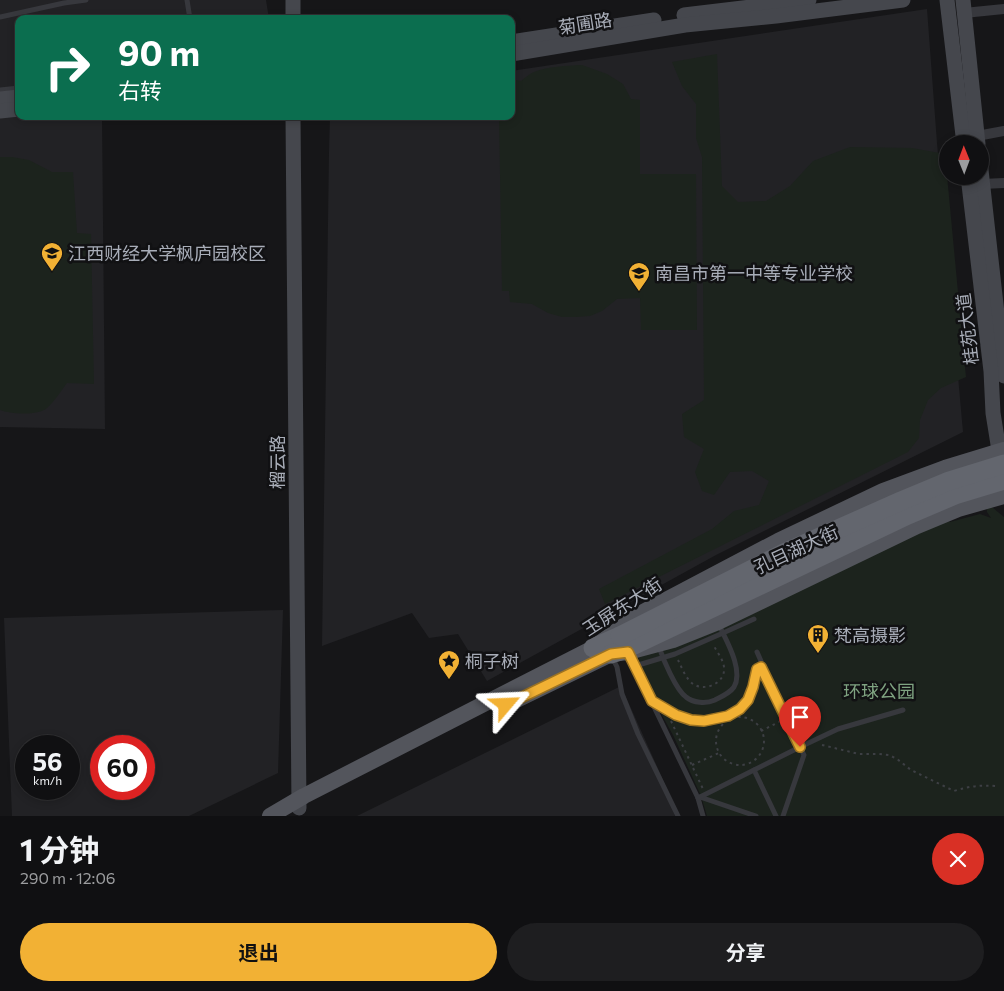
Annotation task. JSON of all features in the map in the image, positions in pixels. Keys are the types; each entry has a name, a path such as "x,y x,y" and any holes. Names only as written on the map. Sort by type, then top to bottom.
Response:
{"highway":[{"name":"孔目湖大街","path":"619,651 793,549 949,481 1002,455"},
{"name":"孔目湖大街","path":"619,651 908,515 955,495 1004,478"}],"main road":[{"name":"玉屏东大街","path":"619,651 643,612 778,541 883,491 945,468 1002,455"},
{"name":"玉屏东大街","path":"270,816 298,805 619,651 660,651 673,640 720,628 917,526 958,509 1004,496"}],"street":[{"path":"292,0 293,15"},
{"path":"302,0 302,15"},
{"name":"菊圃路","path":"515,41 682,15 809,0"},
{"name":"菊圃路","path":"515,53 685,25 903,0"},
{"path":"947,0 963,135"},
{"path":"977,135 963,7 992,10 1004,9"},
{"path":"0,99 15,97"},
{"path":"0,111 15,109"},
{"name":"榴云路","path":"293,120 298,805"},
{"name":"榴云路","path":"298,805 302,120"},
{"path":"989,136 1004,131"},
{"path":"989,184 1004,183"},
{"name":"桂苑大道","path":"969,185 991,371 993,413 1002,455 1004,478"},
{"name":"桂苑大道","path":"982,185 1004,376"}],"lane":[{"path":"0,17 63,2 86,0"},
{"path":"187,0 189,15"},
{"path":"0,90 15,88"},
{"path":"660,651 679,690 685,697 698,702 713,701 725,695 734,687 736,677 732,652 720,628 754,619"},
{"path":"619,651 652,701 701,796 703,816"},
{"path":"619,651 617,667 622,694 638,734 678,816"},
{"path":"757,652 761,661 761,667 804,755 783,816"},
{"path":"652,701 676,715 691,720 704,721 728,716 740,709 748,700 757,669 761,667"},
{"path":"701,796 838,729 903,710"},
{"path":"754,770 776,816"},
{"path":"701,796 756,816"}],"path":[{"path":"680,663 691,682 698,687 713,685 722,676 724,668 720,656 714,647"},
{"path":"666,710 692,765 701,796"},
{"path":"739,717 750,720 761,731 764,743 762,749 756,759 750,763 744,765 732,764 718,753 716,736 721,726 730,719 739,717"},
{"path":"761,731 786,718"},
{"path":"810,742 859,754 889,755 911,770 954,791 969,786 997,786"},
{"path":"692,765 718,753"}],"shaded area":[{"name":"江西财经大学枫庐园校区","path":"0,0 266,0 268,15 15,15 15,120 102,120 105,429 0,427"},
{"name":"南昌市第一中等专业学校","path":"927,9 939,185 941,185 963,432 716,555 487,681 458,634 429,638 412,613 322,646 330,120 515,120 515,70"},
{"path":"283,610 278,773 189,816 12,816 4,618"},
{"path":"621,686 664,782 675,816 357,816"}],"green space":[{"path":"717,54 722,186 738,202 766,201 790,186 813,161 850,147 912,148 939,153 939,185 948,185 966,377 941,388 928,400 920,420 919,438 908,452 605,604 599,589 712,529 734,511 759,505 769,481 752,471 730,472 714,495 702,491 695,472 704,449 684,437 682,414 704,400 702,157 696,138 696,104 682,86 672,62"},
{"path":"582,65 607,74 623,84 631,99 640,100 640,174 696,174 697,330 641,330 640,298 617,299 602,311 590,316 562,317 548,313 532,304 510,302 509,291 502,291 499,120 515,120 515,80 521,81 530,74 540,70"},
{"path":"0,157 29,160 52,172 73,172 77,233 91,234 94,384 67,383 47,408 43,411 31,413 0,410"},
{"name":"环球公园","path":"987,503 1004,517 1004,816 707,816 701,796 674,737 650,693 638,657 942,520 950,522 980,514 991,518 987,512"}],"place":[{"name":"江西财经大学枫庐园校区","path":"52,272"},
{"name":"南昌市第一中等专业学校","path":"639,292"},
{"name":"梵高摄影","path":"818,654"},
{"name":"桐子树","path":"449,680"}],"route":[{"path":"506,705 611,654 628,652 652,701 676,715 691,720 704,721 728,716 740,709 748,700 756,678 757,669 761,667 800,747"}]}
